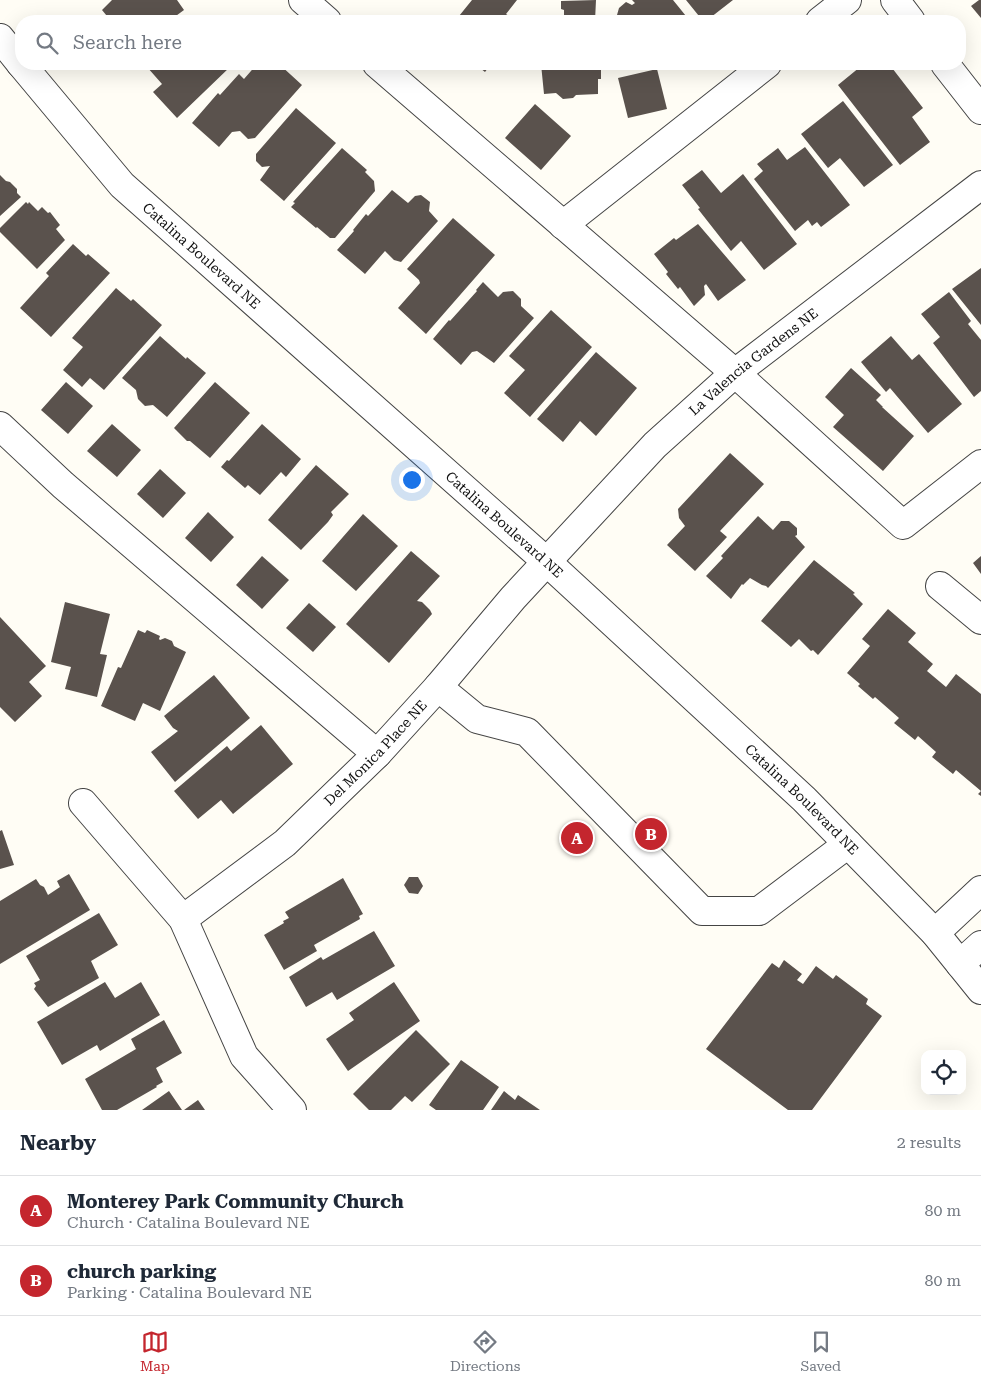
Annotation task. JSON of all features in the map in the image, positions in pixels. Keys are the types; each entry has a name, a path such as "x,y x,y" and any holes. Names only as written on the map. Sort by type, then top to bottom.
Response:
{"street":[{"path":"303,0 320,15"},
{"path":"828,15 847,0"},
{"path":"895,0 906,15"},
{"name":"Catalina Boulevard NE","path":"0,38 15,57"},
{"name":"Catalina Boulevard NE","path":"26,70 122,185 546,562 804,799 935,933 981,990"},
{"path":"384,70 735,373 903,525 981,464"},
{"path":"563,225 759,70"},
{"path":"950,70 981,110"},
{"name":"La Valencia Gardens NE","path":"546,562 655,445 735,373 981,185"},
{"path":"0,426 63,486 377,754"},
{"name":"Del Monica Place NE","path":"183,919 285,843 377,754 438,687 546,562"},
{"path":"940,586 981,620"},
{"path":"438,687 477,719 527,732 702,911 759,912 848,844"},
{"path":"83,803 183,919 244,1056 292,1110"},
{"path":"935,933 981,890"},
{"path":"960,964 981,945"}],"building":[{"path":"112,0 177,0 184,10 177,15 106,15 102,10"},
{"path":"472,0 517,0 506,14 507,15 460,15"},
{"path":"596,0 595,15 564,15 564,10 561,9 561,1"},
{"path":"632,0 673,0 685,15 617,15 619,8 626,2 632,5 635,3"},
{"path":"686,0 733,0 714,15 698,15"},
{"path":"981,0 981,18 971,6"},
{"path":"150,70 227,70 177,118 153,92 162,84"},
{"path":"252,70 286,70 302,85 255,138 248,139 240,131 232,132 219,147 192,123 218,93 220,95 239,74 244,79"},
{"path":"542,70 601,70 601,79 598,79 598,94 576,95 573,98 563,99 556,93 544,94"},
{"path":"657,70 667,109 628,118 618,78"},
{"path":"856,70 894,70 923,108 912,117 930,142 900,165 838,85"},
{"path":"843,101 893,165 864,187 840,158 828,168 801,134"},
{"path":"535,104 571,136 541,170 505,138"},
{"path":"296,108 336,143 284,201 260,180 270,166 262,167 256,161 256,154"},
{"path":"805,147 850,205 821,227 817,222 812,226 808,220 795,231 754,179 763,171 757,164 778,148 787,160"},
{"path":"342,148 367,170 365,172 374,181 375,191 335,238 330,238 291,207 295,203 293,202"},
{"path":"702,170 721,193 743,174 797,244 764,270 741,241 731,251 682,185"},
{"path":"0,175 17,189 17,193 21,197 0,216"},
{"path":"392,190 408,203 415,196 421,195 430,202 429,211 438,221 401,262 394,260 385,251 365,274 337,250 366,214 368,216"},
{"path":"26,202 28,204 29,202 38,211 42,207 48,213 50,212 60,225 56,229 65,240 37,269 0,232 0,228"},
{"path":"453,218 495,255 426,334 398,308 420,283 407,269"},
{"path":"698,224 746,280 718,301 706,284 704,286 705,295 694,306 680,287 678,289 666,274 668,272 654,254 674,238 676,240"},
{"path":"73,244 110,273 51,337 20,308 49,276 46,273"},
{"path":"981,268 981,325 952,289"},
{"path":"483,282 498,297 503,292 513,291 521,299 521,306 534,318 494,363 477,351 472,352 461,365 433,339"},
{"path":"116,288 131,301 133,299 162,325 104,390 90,378 82,387 63,370 83,347 72,338"},
{"path":"949,292 971,321 968,324 981,340 981,391 974,397 933,343 940,337 921,314"},
{"path":"551,310 592,347 530,417 504,393 525,370 509,356"},
{"path":"160,336 186,359 187,357 206,373 167,417 153,405 145,406 138,399 136,390 122,378"},
{"path":"891,336 912,360 919,354 962,404 928,433 890,388 886,392 861,362"},
{"path":"596,352 637,388 596,436 580,421 563,442 537,419"},
{"path":"851,368 881,395 876,400 882,407 914,436 883,471 833,427 844,415 825,397"},
{"path":"66,382 93,406 68,434 41,410"},
{"path":"215,382 250,413 210,458 190,441 187,441 174,428"},
{"path":"112,424 141,450 117,477 87,451"},
{"path":"262,424 301,459 286,477 281,472 260,495 248,485 245,488 221,467 227,460 229,461"},
{"path":"730,453 764,484 720,531 727,537 695,571 667,545 685,526 679,518 678,509"},
{"path":"316,465 349,494 331,512 333,515 328,522 301,550 268,520"},
{"path":"160,469 186,493 163,518 137,494"},
{"path":"208,512 234,537 211,562 185,538"},
{"path":"363,514 398,546 356,591 322,561"},
{"path":"758,516 773,530 781,521 789,521 797,528 797,535 795,536 805,547 768,588 750,578 742,584 731,599 706,576 723,558 721,556"},
{"path":"411,551 440,576 417,601 422,602 432,614 389,663 346,624"},
{"path":"262,556 289,580 262,609 236,585"},
{"path":"981,556 981,574 973,563"},
{"path":"814,560 855,593 853,594 863,604 818,655 799,639 791,647 761,621"},
{"path":"65,602 110,614 100,654 107,655 97,697 65,689 71,667 51,662"},
{"path":"309,603 336,627 313,652 286,628"},
{"path":"888,609 916,633 908,642 933,664 927,671 946,687 956,674 981,694 981,791 956,770 953,774 932,757 936,752 918,736 915,740 894,723 899,718 875,697 873,699 847,673 870,646 862,639"},
{"path":"0,617 46,666 29,682 42,696 15,722 0,707"},
{"path":"138,630 145,633 147,630 160,636 160,640 165,638 172,641 174,646 186,652 160,711 143,703 135,721 101,706 118,667 121,668"},
{"path":"214,675 250,718 175,782 151,752 178,731 173,728 164,716"},
{"path":"261,725 293,764 233,814 221,800 198,819 174,791 227,746 231,751"},
{"path":"2,830 14,865 0,869 0,831"},
{"path":"69,874 90,910 0,964 0,901 36,879 44,887 48,895 60,887 57,881"},
{"path":"409,877 418,877 423,886 418,894 409,893 404,885"},
{"path":"343,878 363,914 359,916 360,919 314,945 317,951 284,970 264,935 289,918 285,912"},
{"path":"99,913 118,945 91,961 99,978 48,1007 34,989 36,986 34,983 40,980 26,956"},
{"path":"374,931 395,966 337,1000 332,992 306,1007 289,977 321,957 323,960"},
{"path":"784,960 802,974 797,980 803,984 816,966 833,979 836,975 868,999 866,1004 882,1016 812,1110 788,1110 706,1049 772,963 779,968"},
{"path":"105,982 115,998 141,982 160,1015 100,1051 97,1045 62,1065 37,1022"},
{"path":"394,982 420,1021 348,1071 326,1039 354,1020 349,1013"},
{"path":"164,1020 182,1053 156,1068 163,1082 117,1110 102,1110 85,1079 136,1049 131,1039"},
{"path":"416,1030 450,1064 412,1102 405,1096 391,1110 369,1110 353,1094"},
{"path":"461,1060 499,1087 483,1110 436,1110 429,1105"},
{"path":"169,1091 182,1110 142,1110"},
{"path":"504,1091 515,1100 518,1095 540,1110 491,1110"},
{"path":"198,1100 205,1110 184,1110"}],"place":[{"name":"church parking","path":"651,834"},
{"name":"Monterey Park Community Church","path":"577,838"}]}
